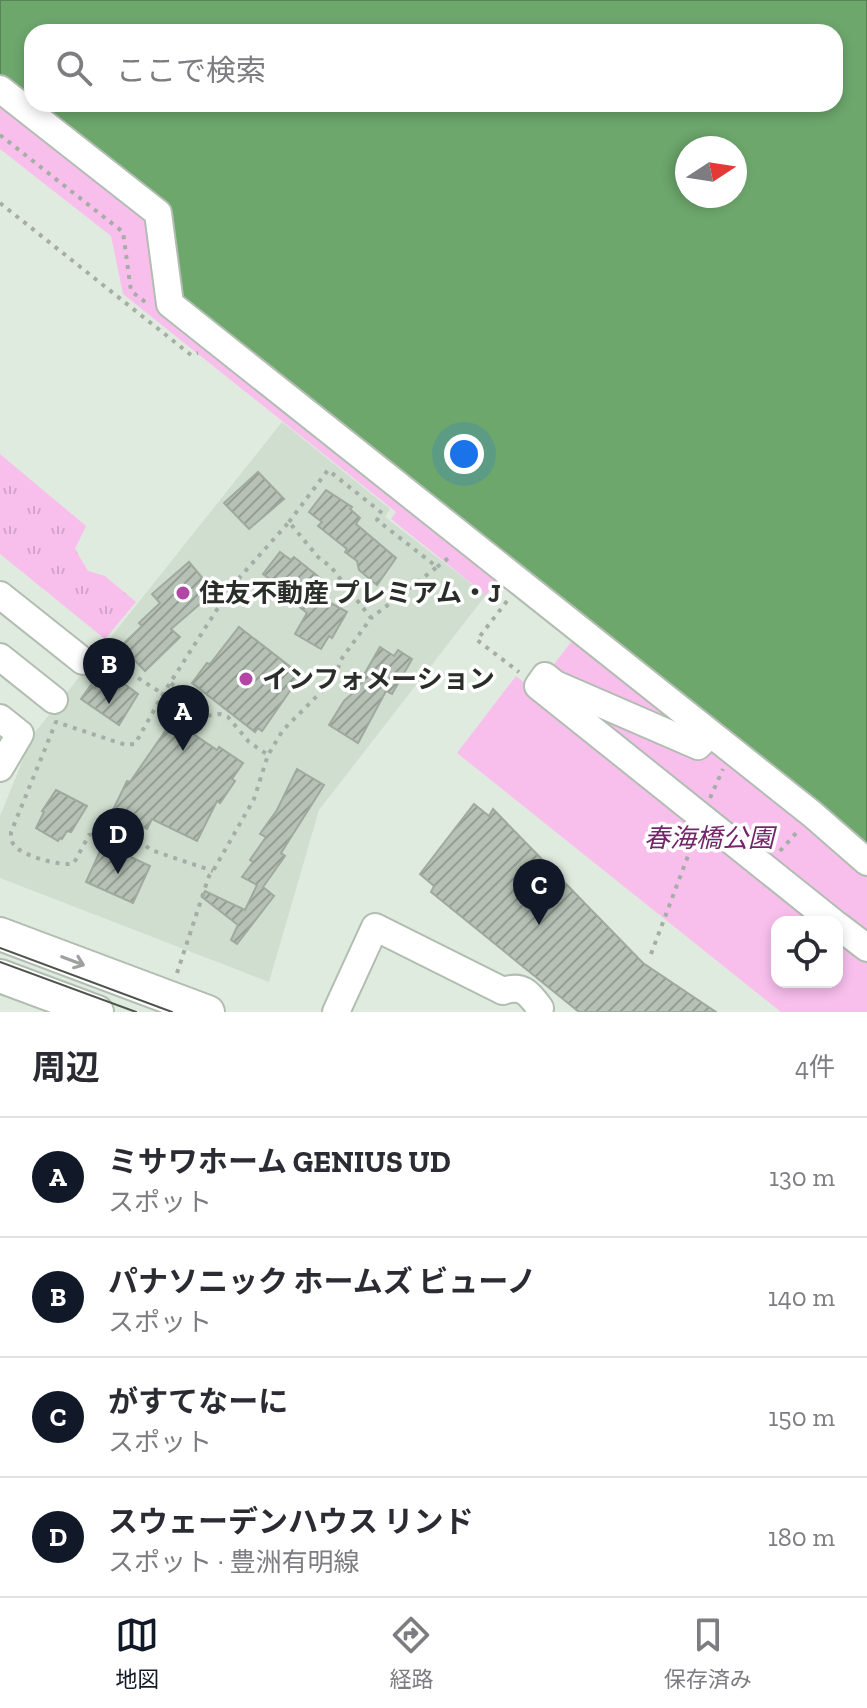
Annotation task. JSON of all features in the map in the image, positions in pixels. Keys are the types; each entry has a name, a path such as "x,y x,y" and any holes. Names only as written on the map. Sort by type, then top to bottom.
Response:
{"main road":[{"path":"0,934 208,1012"},
{"path":"0,976 97,1012"}],"street":[{"path":"0,89 24,108"},
{"path":"29,112 158,213 170,304 812,814 867,862"},
{"path":"0,595 83,661"},
{"path":"0,657 54,700"},
{"path":"710,734 698,746 555,684 545,676 538,686 826,916"},
{"path":"0,718 20,734 0,768"},
{"path":"336,1012 375,927 499,1001 513,987 528,992 540,1008 539,1012"},
{"path":"843,929 867,948"}],"path":[{"path":"0,135 123,232 131,291"},
{"path":"0,203 191,355 204,350"},
{"path":"213,871 151,850 141,842 100,833 89,835 74,863 68,866 17,849 11,840 13,826 56,722 126,745 135,744 232,586 289,522 328,470 382,513 377,520 437,567"},
{"path":"289,522 318,557 331,567 371,618"},
{"path":"176,975 213,871 254,799 268,755 283,730 336,677 340,661 371,618 456,552"},
{"path":"511,596 477,640 538,686"},
{"path":"83,661 107,658 163,694"},
{"path":"171,683 205,716 220,714 228,717 249,742 268,755"},
{"path":"651,954 702,818 731,751"},
{"path":"765,869 812,814"}],"shaded area":[{"path":"0,0 867,0 867,849 175,302 165,205 47,112 843,112 843,24 24,24 24,94 0,75"},
{"path":"282,422 390,509 385,517 486,595 319,810 269,982 0,878 0,816 33,735"}],"green space":[{"name":"春海橋公園","path":"0,77 24,98 24,112 39,112 867,849 867,1012 781,1012 457,753 516,676 534,690 572,641 497,581 486,595 391,519 396,512 123,294 111,236 0,149"},
{"path":"0,454 86,526 75,549 88,571 105,576 136,602 105,639 0,554"}],"building":[{"path":"258,472 284,499 249,529 224,503"},
{"path":"326,490 352,507 350,509 360,518 356,524 396,558 377,585 359,570 357,561 345,552 347,549 318,526 322,522 309,512"},
{"path":"280,552 291,560 294,557 320,578 309,591 347,612 332,638 329,636 321,649 295,634 307,613 263,574"},
{"path":"189,562 214,592 171,629 180,637 145,671 121,646 160,603 152,594"},
{"name":"インフォメーション","path":"239,627 301,675 262,731 258,728 255,732 192,683"},
{"path":"380,647 394,656 398,650 412,659 392,694 386,691 358,743 329,725 344,701 354,692"},
{"path":"103,677 119,689 123,683 138,694 119,725 81,699 91,685 95,688"},
{"path":"173,720 217,750 219,747 243,763 220,803 217,801 197,841 152,819 147,829 112,812 127,781 130,782"},
{"path":"297,769 324,785 281,853 285,856 263,887 274,896 237,944 231,940 238,925 202,897 205,891 245,910 257,885 242,877 266,837 260,834 277,810"},
{"path":"56,790 87,806 71,832 67,831 58,841 36,828 42,811"},
{"path":"474,804 489,816 493,809 643,963 716,1012 579,1012 431,892 434,886 420,874"},
{"path":"101,849 114,855 116,850 150,866 133,903 86,882"}],"tram line":[{"path":"0,948 172,1012"},
{"path":"0,962 136,1012"}],"place":[{"name":"住友不動産 プレミアム・J","path":"183,593"},
{"name":"インフォメーション","path":"246,679"},
{"name":"パナソニック ホームズ ビューノ","path":"109,704"},
{"name":"ミサワホーム GENIUS UD","path":"183,751"},
{"name":"スウェーデンハウス リンド","path":"118,874"},
{"name":"がすてなーに","path":"539,925"}]}
